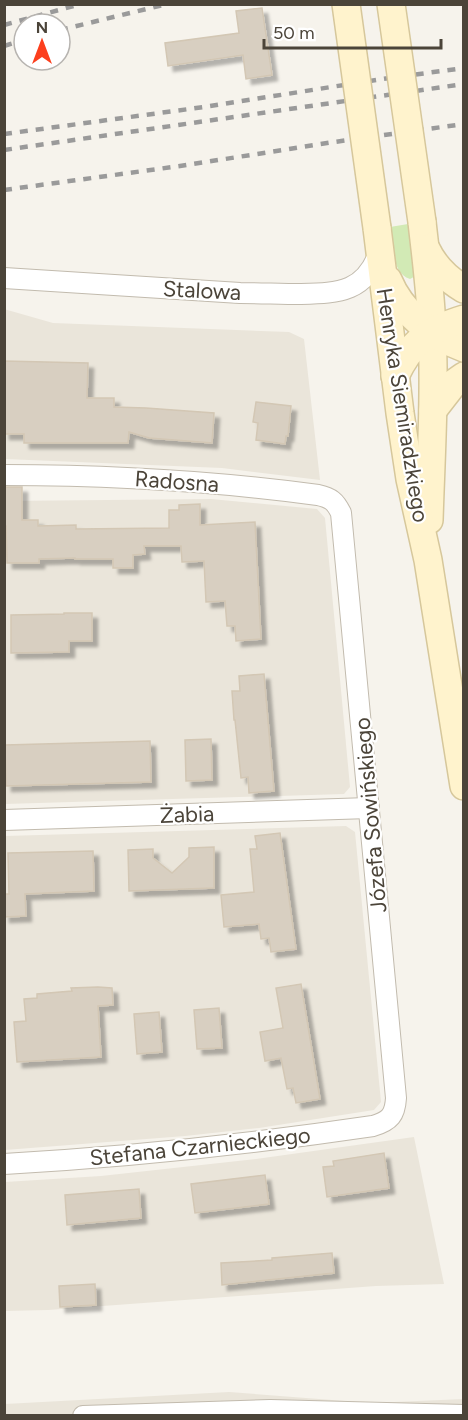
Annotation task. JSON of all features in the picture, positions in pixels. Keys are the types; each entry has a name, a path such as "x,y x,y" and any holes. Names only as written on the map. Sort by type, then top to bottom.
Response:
{"main road":[{"path":"346,4 378,239 386,273 396,295 411,315 441,339 464,348"},
{"name":"Henryka Siemiradzkiego","path":"391,4 423,234 432,332 433,410 428,560"},
{"path":"423,234 436,266 464,289"},
{"name":"Henryka Siemiradzkiego","path":"378,239 410,479 428,560 464,786"},
{"path":"395,376 414,344 445,325 464,319"},
{"name":"Henryka Siemiradzkiego","path":"433,410 454,383 464,376"}],"street":[{"name":"Stalowa","path":"4,278 240,293 338,292 351,287 367,274 376,260 378,239"},
{"name":"Radosna","path":"4,475 56,475 224,484 327,497 333,499 341,513"},
{"name":"Józefa Sowińskiego","path":"341,513 396,1098 391,1117"},
{"name":"Żabia","path":"4,820 369,808"},
{"name":"Stefana Czarnieckiego","path":"4,1164 142,1154 272,1141 373,1126 387,1122 391,1117"},
{"path":"83,1416 270,1410 464,1415"}],"shaded area":[{"path":"4,309 53,323 289,332 304,339 320,480 222,468 5,459"},
{"path":"211,499 317,509 325,518 350,787 344,794 5,804 4,501"},
{"path":"346,826 355,832 381,1102 374,1110 259,1128 5,1150 5,836"},
{"path":"414,1137 444,1284 376,1286 48,1310 5,1311 5,1182 101,1176 256,1159"},
{"path":"229,1392 371,1403 464,1399 463,1416 5,1416 5,1404"}],"green space":[{"path":"408,224 415,266 414,276 410,279 399,271 396,264 390,227"}],"building":[{"path":"262,8 272,75 246,79 243,55 168,66 165,43 239,33 236,11"},
{"path":"4,361 88,363 87,398 114,398 114,407 214,413 212,443 149,438 129,432 128,443 24,443 24,434 4,434"},
{"path":"256,402 291,406 285,444 256,440 258,423 253,422"},
{"path":"4,487 22,487 22,520 38,520 38,526 76,525 76,529 169,528 169,510 179,510 179,505 200,504 200,525 255,522 261,639 236,641 235,626 227,626 225,601 206,602 204,561 182,562 181,546 144,546 145,554 133,555 133,568 113,568 113,559 39,559 39,563 7,563"},
{"path":"92,613 92,641 69,641 69,652 11,653 11,615"},
{"path":"264,674 274,791 249,793 248,777 241,778 232,691 240,691 239,676"},
{"path":"211,739 212,780 186,781 185,740"},
{"path":"150,741 151,782 6,786 5,745"},
{"path":"280,833 296,949 271,952 269,938 261,939 259,924 224,927 221,895 254,892 250,849 257,849 255,836"},
{"path":"214,847 214,888 129,891 128,850 153,849 153,858 172,873 189,857 189,848"},
{"path":"93,851 94,891 25,894 26,916 4,917 4,894 9,894 8,853"},
{"path":"301,984 320,1099 296,1103 293,1088 287,1089 281,1058 265,1061 260,1032 283,1028 276,988"},
{"path":"71,988 112,988 113,1005 98,1006 101,1057 17,1062 14,1022 26,1021 24,999 37,998 37,994 72,991"},
{"path":"219,1008 222,1048 197,1049 194,1010"},
{"path":"159,1012 162,1052 137,1054 134,1014"},
{"path":"384,1153 389,1188 327,1197 323,1167 334,1166 333,1161"},
{"path":"265,1175 269,1204 195,1213 191,1184"},
{"path":"139,1189 141,1218 67,1225 65,1195"},
{"path":"332,1253 334,1273 222,1285 221,1263"},
{"path":"95,1284 96,1305 60,1307 59,1286"}],"railway":[{"path":"4,25 81,4"},
{"path":"72,27 167,4"},
{"path":"4,46 12,44"},
{"path":"4,134 464,68"},
{"path":"4,150 464,84"},
{"path":"4,190 464,124"}]}
